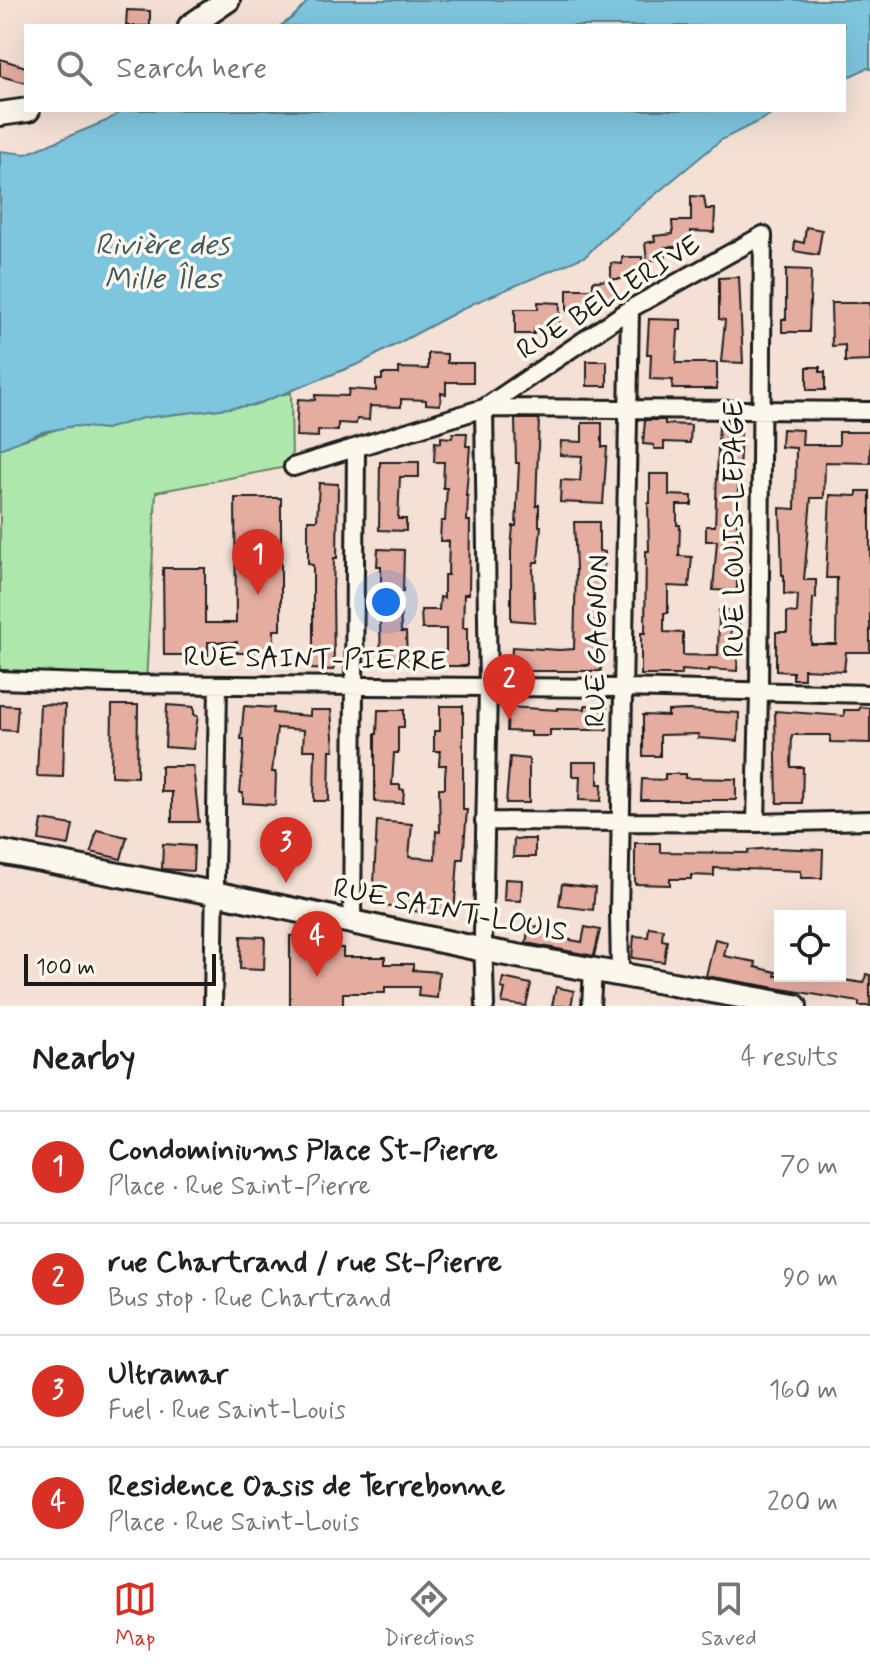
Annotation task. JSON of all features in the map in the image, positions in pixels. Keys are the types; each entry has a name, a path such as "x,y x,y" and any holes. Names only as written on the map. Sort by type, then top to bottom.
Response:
{"main road":[{"path":"193,24 228,0"},
{"path":"0,114 24,111"},
{"name":"RUE SAINT-LOUIS","path":"0,852 215,893 484,950 620,974 735,1000 795,1006"}],"street":[{"name":"RUE BELLERIVE","path":"484,408 630,309 763,235"},
{"name":"RUE LOUIS-LEPAGE","path":"756,823 763,235"},
{"name":"RUE GAGNON","path":"620,974 630,309"},
{"path":"293,467 484,408 870,411"},
{"path":"484,408 488,688 484,821 485,1006"},
{"path":"352,924 356,449"},
{"name":"RUE SAINT-PIERRE","path":"0,680 870,694"},
{"path":"213,1006 218,685"},
{"path":"484,821 756,823 870,820"},
{"path":"591,1006 593,969"}],"green space":[{"path":"291,393 292,466 156,492 146,684 0,675 0,447 64,427"}],"water":[{"path":"309,0 870,0 870,69 846,78 846,24 283,24"},
{"name":"Rivière des Mille Îles","path":"121,112 777,112 721,140 605,236 586,256 472,304 361,363 255,405 143,418 106,429 74,426 42,432 0,449 0,151 26,154"}],"building":[{"path":"127,10 150,11 150,24 126,24"},
{"path":"0,59 24,66 24,82 0,76"},
{"path":"691,196 704,197 706,209 715,209 714,232 691,231 691,247 664,247 666,258 647,261 645,243 655,241 654,236 673,234 672,221 691,221"},
{"path":"806,227 822,230 818,255 794,251 795,241 804,243"},
{"path":"622,257 642,257 642,279 611,279 611,263 622,264"},
{"path":"786,269 811,270 809,332 782,332 782,319 786,319"},
{"path":"739,277 743,363 721,362 725,320 719,319 719,278"},
{"path":"612,280 613,300 586,301 586,311 567,311 567,289 593,289 593,281"},
{"path":"538,302 560,303 559,330 534,329 534,334 515,334 515,309 538,309"},
{"path":"831,303 870,303 870,361 845,362 845,345 832,346"},
{"path":"649,319 681,320 676,363 717,363 717,389 672,389 673,380 650,379 651,354 647,354"},
{"path":"428,353 447,354 447,363 473,363 473,382 446,382 446,394 441,393 440,405 426,404 426,400 401,399 401,407 370,406 369,420 357,419 356,424 338,423 338,431 318,430 318,437 296,436 298,399 315,400 315,395 348,396 349,389 376,391 376,380 382,380 382,374 399,374 399,368 428,369"},
{"path":"587,361 607,361 607,386 587,386"},
{"path":"807,367 820,367 820,372 825,372 825,390 807,390"},
{"path":"515,419 539,419 536,506 539,505 541,526 538,562 534,562 533,569 535,622 511,620 511,550 513,526 516,526 519,463 516,463"},
{"path":"645,420 691,425 690,443 664,442 664,449 643,444"},
{"path":"582,423 602,423 602,447 607,447 603,504 560,502 561,480 580,481 582,456 560,455 561,441 582,442"},
{"path":"719,423 733,423 733,431 741,431 737,591 713,590 717,541 706,541 706,526 715,526"},
{"path":"782,429 803,430 802,445 839,445 839,432 870,432 870,463 825,462 824,498 811,498 804,580 816,580 811,644 836,644 837,578 826,578 830,495 857,496 857,491 870,491 870,652 846,652 844,671 804,669 804,679 793,679 793,672 776,671 776,632 787,632 787,612 797,613 798,595 784,594 782,575 780,508 795,509 796,448 781,447"},
{"path":"453,433 467,433 466,446 470,446 466,496 467,521 470,521 469,594 464,594 463,628 467,628 467,666 439,666 439,651 446,651 446,629 422,629 421,610 439,610 440,597 444,598 449,541 440,541 447,488 443,488 444,462 434,462 435,442 441,443 441,437 452,438"},
{"path":"380,462 419,462 419,477 400,477 398,519 406,519 406,531 379,530"},
{"path":"650,474 669,474 669,495 692,496 692,505 677,505 679,556 692,557 689,587 668,586 664,632 683,633 683,655 718,656 719,610 739,610 739,626 731,626 730,651 738,651 737,671 682,670 682,675 641,675 646,551 649,551"},
{"path":"319,483 338,484 337,558 334,558 333,591 334,670 310,669 313,565 308,564 308,520 317,520"},
{"path":"235,498 281,498 281,630 274,630 274,653 237,653 237,642 208,642 208,655 164,655 163,568 205,568 205,623 236,623"},
{"path":"574,522 599,522 599,551 605,552 604,569 601,569 604,623 599,623 598,645 602,645 601,671 511,671 512,647 574,649"},
{"path":"378,549 404,550 403,592 400,592 401,632 406,632 407,663 381,664 380,619 375,619 375,600 381,600"},
{"path":"40,704 65,705 63,777 37,776"},
{"path":"0,705 18,706 16,731 0,730"},
{"path":"112,705 138,705 137,777 111,776"},
{"path":"167,705 194,707 194,715 198,716 193,749 165,747"},
{"path":"585,705 607,706 607,730 550,730 550,736 507,731 508,707 558,710 585,709"},
{"path":"244,706 274,708 273,713 310,716 310,710 331,710 334,750 330,750 329,801 314,801 315,750 303,750 304,730 277,728 272,772 276,772 275,805 243,803 243,793 240,793"},
{"path":"440,706 463,706 463,810 467,810 463,859 458,859 454,914 373,904 377,821 412,824 409,857 435,859 436,831 440,832 439,788 445,788 446,765 439,765 440,751 434,751 434,731 440,731"},
{"path":"860,707 870,708 870,743 830,742 830,735 792,735 791,767 803,767 802,803 777,803 775,711 844,716 844,710 859,710"},
{"path":"378,710 404,710 404,727 398,727 398,753 394,753 392,785 400,785 400,789 404,790 403,803 375,802"},
{"path":"668,711 739,713 738,741 698,738 699,734 660,735 660,756 643,756 643,715 668,716"},
{"path":"510,757 529,759 529,803 506,803"},
{"path":"572,762 598,762 601,801 579,800 580,776 572,776"},
{"path":"161,766 193,766 199,822 172,822 172,792 161,792"},
{"path":"665,774 685,774 685,778 736,779 736,800 641,800 642,779 665,780"},
{"path":"42,820 73,825 69,845 39,840"},
{"path":"97,830 127,837 121,859 91,852"},
{"path":"514,839 535,839 535,857 513,857"},
{"path":"635,843 660,843 660,852 748,853 748,850 774,848 823,850 822,878 801,878 801,871 714,868 714,876 691,875 691,879 670,879 670,885 635,884"},
{"path":"163,844 194,846 193,871 162,869"},
{"path":"505,879 522,880 521,901 504,900"},
{"path":"562,884 595,888 593,910 559,906"},
{"path":"529,925 551,930 549,936 582,942 585,927 600,930 594,956 526,943"},
{"path":"649,927 663,929 662,940 667,941 664,962 632,958 634,936 648,937"},
{"path":"320,933 321,947 343,948 343,957 385,957 385,964 413,964 413,970 439,972 437,998 418,996 419,987 385,987 385,993 343,993 343,1006 290,1006 290,936"},
{"path":"241,936 265,937 264,970 240,969"},
{"path":"715,939 727,942 724,956 756,962 755,967 774,972 774,982 846,980 864,983 866,974 870,975 870,1006 859,1006 859,1002 706,976"},
{"path":"503,978 531,984 526,1006 502,1003 505,989 501,988"},
{"path":"556,987 574,991 571,1006 552,1006"}],"place":[{"name":"Condominiums Place St-Pierre","path":"258,595"},
{"name":"rue Chartrand / rue St-Pierre","path":"509,720"},
{"name":"Ultramar","path":"286,883"},
{"name":"Residence Oasis de Terrebonne","path":"317,977"}]}
